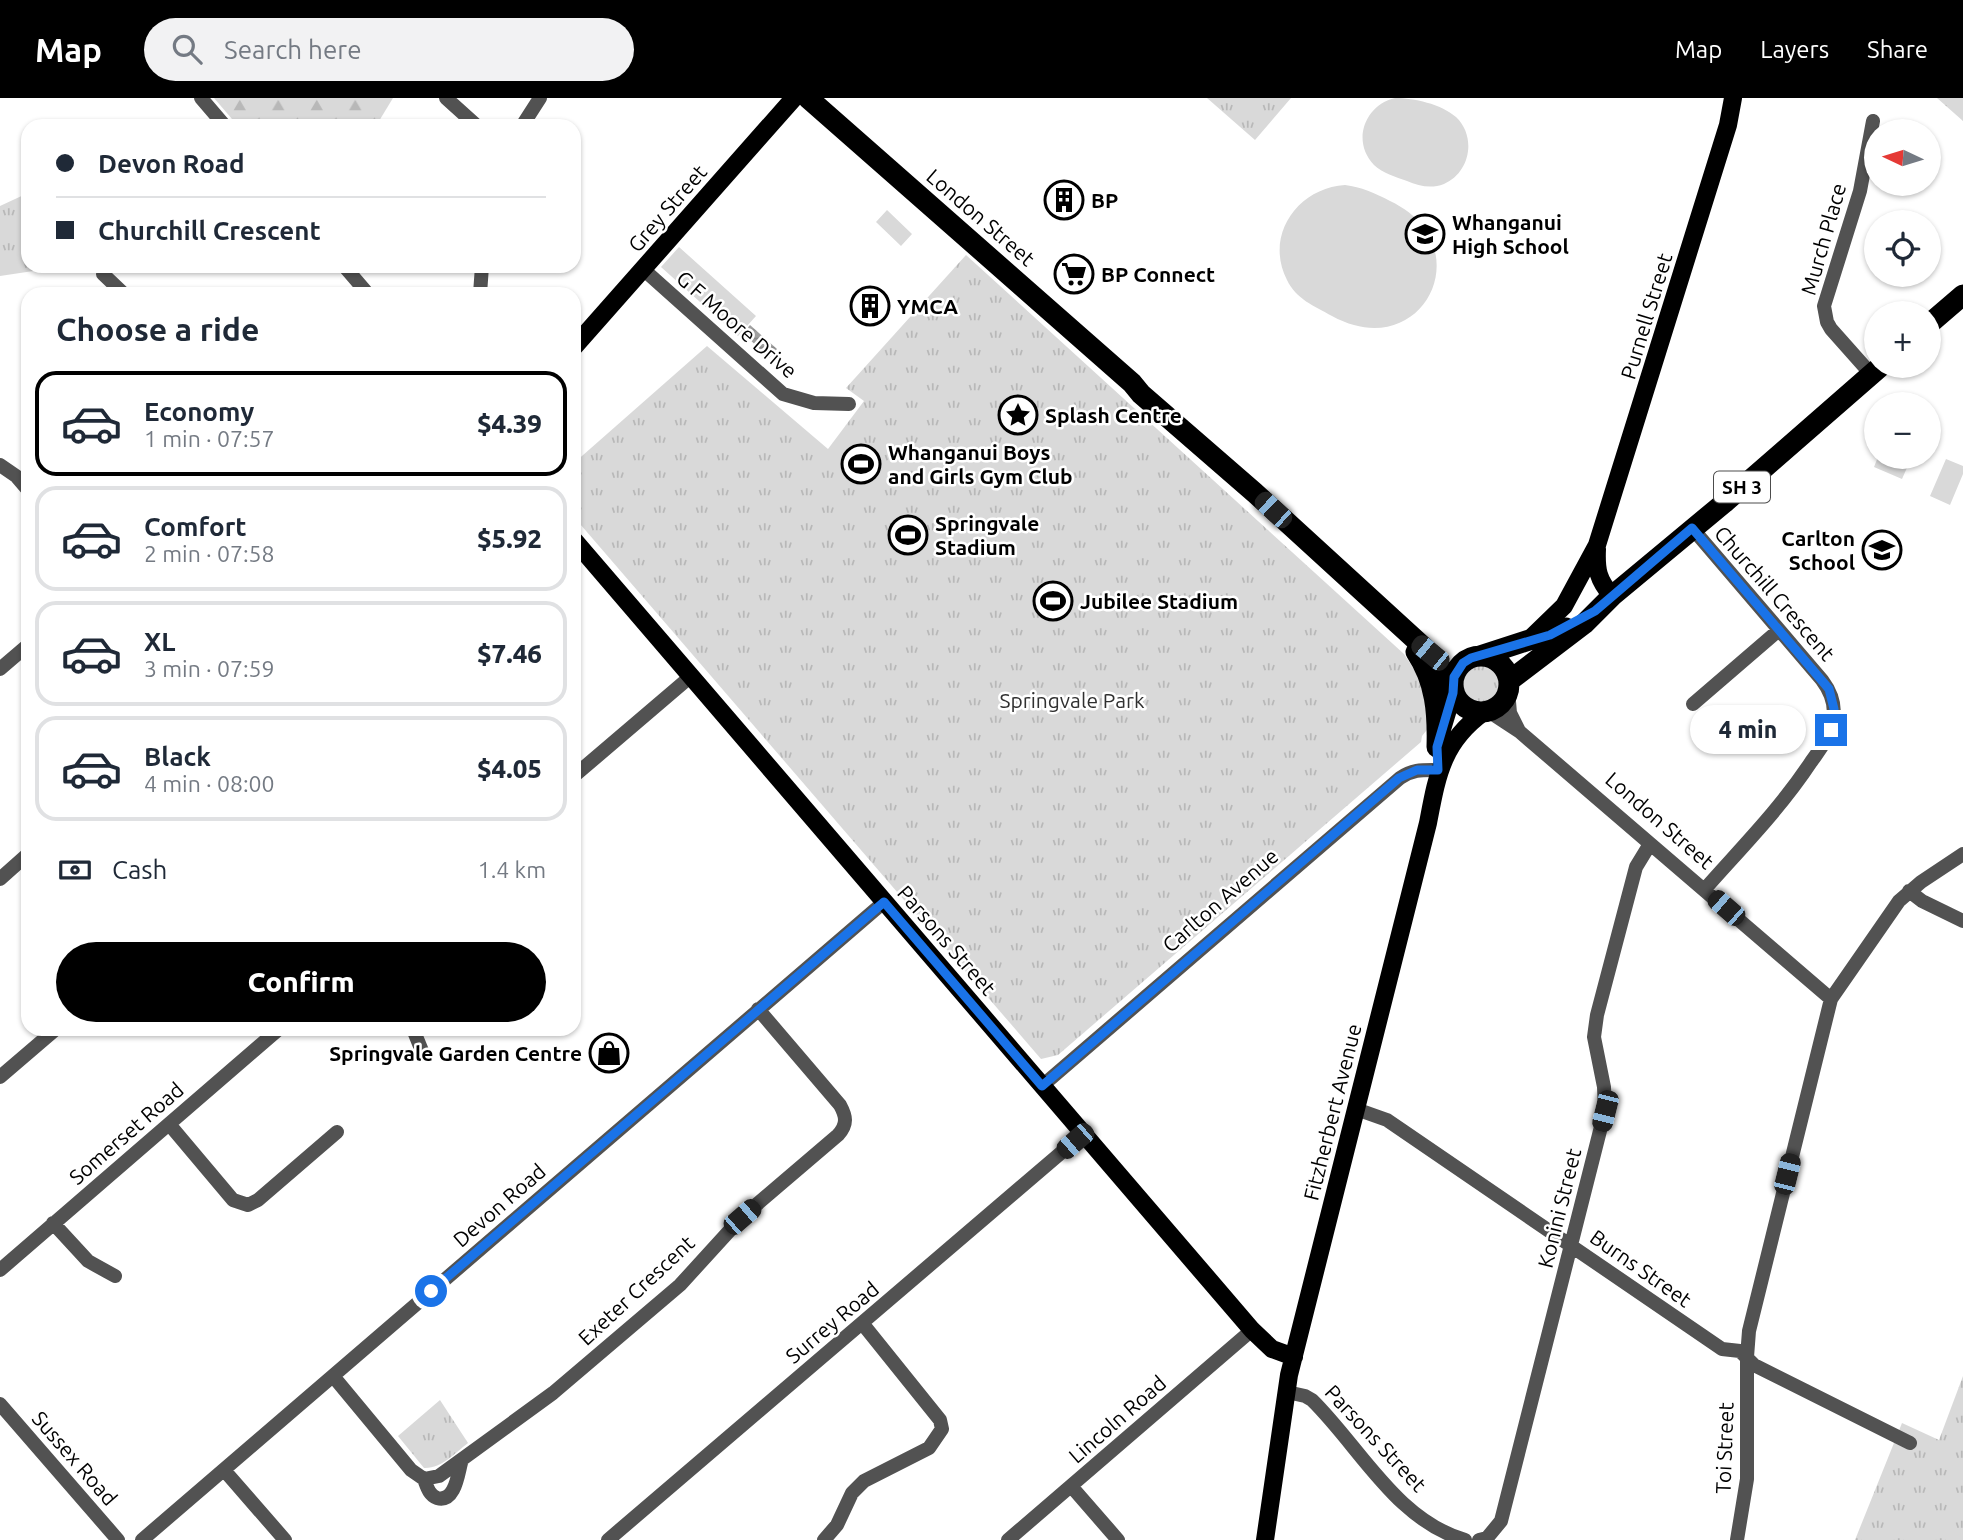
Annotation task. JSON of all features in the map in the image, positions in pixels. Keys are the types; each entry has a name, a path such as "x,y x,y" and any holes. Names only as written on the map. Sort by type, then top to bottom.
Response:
{"highway":[{"name":"London Street","path":"808,98 1132,383 1149,402 1255,493 1430,653 1452,689"},
{"path":"1941,314 1963,295"},
{"name":"SH 3","path":"1486,711 1499,706 1509,686 1867,378"},
{"name":"SH 3","path":"1475,657 1565,628 1595,611"},
{"name":"London Street","path":"1400,627 1447,652 1475,657"},
{"path":"1400,627 1419,657 1435,696 1437,747"},
{"path":"1486,711 1470,709 1458,701 1452,689 1457,670 1475,657 1490,657 1503,666 1509,686"}],"main road":[{"name":"Grey Street","path":"581,339 794,98"},
{"name":"Purnell Street","path":"1527,642 1564,606 1597,545 1724,138 1733,98"},
{"name":"Purnell Street","path":"1597,545 1596,571 1612,596"},
{"name":"Parsons Street","path":"581,548 1252,1330 1272,1349 1294,1357"},
{"path":"1438,770 1437,747 1452,689"},
{"name":"Fitzherbert Avenue","path":"1265,1540 1294,1357 1428,823 1438,770 1456,736 1486,711"}],"street":[{"path":"201,98 219,119"},
{"path":"446,98 469,119"},
{"path":"526,119 540,98"},
{"name":"Murch Place","path":"1864,176 1824,306 1830,329 1864,359"},
{"name":"G F Moore Drive","path":"643,269 783,394 814,403 849,404"},
{"path":"350,273 362,287"},
{"path":"103,274 117,287"},
{"path":"0,465 21,482"},
{"name":"Churchill Crescent","path":"1692,528 1829,689 1834,709 1831,730 1786,798 1704,890"},
{"path":"1693,704 1779,630"},
{"path":"0,669 21,651"},
{"path":"581,770 690,677"},
{"path":"1509,686 1513,721 1520,732"},
{"name":"London Street","path":"1486,711 1520,732 1831,999"},
{"name":"Carlton Avenue","path":"1042,1086 1399,778 1417,770 1438,770"},
{"name":"Konini Street","path":"1483,1539 1501,1521 1605,1111 1604,1087 1594,1037 1597,1015 1636,867 1650,844"},
{"path":"1831,999 1884,921 1909,891 1963,854"},
{"path":"0,879 21,860"},
{"path":"1909,891 1922,901 1963,921"},
{"name":"Devon Road","path":"142,1540 884,902"},
{"name":"Toi Street","path":"1737,1540 1747,1479 1746,1357 1749,1331 1831,999"},
{"name":"Exeter Crescent","path":"424,1479 439,1476 461,1462 553,1393 680,1285 742,1217 844,1128 845,1114 840,1105 758,1009"},
{"path":"0,1077 48,1036"},
{"name":"Somerset Road","path":"0,1270 271,1036"},
{"path":"416,1036 422,1051"},
{"name":"Burns Street","path":"1356,1109 1387,1120 1722,1349 1740,1351 1754,1365 1910,1443"},
{"path":"169,1124 233,1200 248,1205 258,1200 337,1132"},
{"name":"Surrey Road","path":"608,1540 1083,1134"},
{"path":"53,1223 88,1261 115,1276"},
{"path":"824,1540 837,1525 852,1493 864,1481 929,1448 942,1429 940,1420 862,1323"},
{"name":"Lincoln Road","path":"1008,1540 1252,1330"},
{"path":"333,1376 411,1470 424,1479 434,1497 449,1495 454,1488 461,1462"},
{"name":"Parsons Street","path":"1287,1392 1312,1400 1401,1503 1450,1536 1465,1540"},
{"name":"Sussex Road","path":"0,1404 118,1540"},
{"path":"224,1470 285,1540"},
{"path":"1071,1486 1118,1540"}],"green space":[{"path":"214,98 393,98 380,119 232,119"},
{"path":"1207,98 1291,98 1255,140"},
{"path":"1395,98 1435,105 1450,112 1463,125 1467,134 1468,154 1460,172 1453,179 1434,186 1416,184 1381,170 1367,156 1363,135 1369,116 1376,108"},
{"path":"1937,98 1963,98 1963,121"},
{"path":"1345,185 1357,187 1390,201 1418,221 1433,245 1437,270 1430,294 1415,313 1393,325 1364,327 1319,309 1295,292 1281,263 1283,231 1290,217 1313,195 1328,188"},
{"path":"21,196 21,273 0,276 0,206"},
{"path":"887,210 912,234 901,246 876,222"},
{"path":"679,247 756,316 738,336 661,267"},
{"name":"Springvale Park","path":"966,255 1404,654 1423,683 1430,726 1421,742 1058,1055 1041,1059 581,525 581,457 707,346 828,449 864,401 846,388"},
{"path":"1946,459 1963,466 1963,474 1950,505 1930,496"},
{"path":"1879,469 1906,469 1902,479"},
{"path":"1481,662 1496,669 1503,684 1496,699 1481,706 1466,699 1459,684 1466,669"},
{"path":"1963,1376 1963,1540 1855,1540 1902,1423 1939,1440"},
{"path":"440,1400 468,1443 442,1463 424,1468 398,1436"}],"shaded area":[{"path":"750,325 777,349 769,358 743,333"}],"place":[{"name":"BP","path":"1064,200"},
{"name":"Whanganui High School","path":"1425,234"},
{"name":"BP Connect","path":"1074,274"},
{"name":"YMCA","path":"870,306"},
{"name":"Splash Centre","path":"1018,415"},
{"name":"Whanganui Boys and Girls Gym Club","path":"861,464"},
{"name":"Springvale Stadium","path":"908,535"},
{"name":"Carlton School","path":"1882,550"},
{"name":"Jubilee Stadium","path":"1053,601"},
{"name":"Springvale Garden Centre","path":"609,1053"}],"route":[{"path":"431,1291 884,902 1042,1086 1399,778 1410,771 1438,770 1437,747 1453,693 1454,677 1463,663 1471,658 1550,635 1595,611 1692,528 1829,689 1834,709 1831,730"}]}
